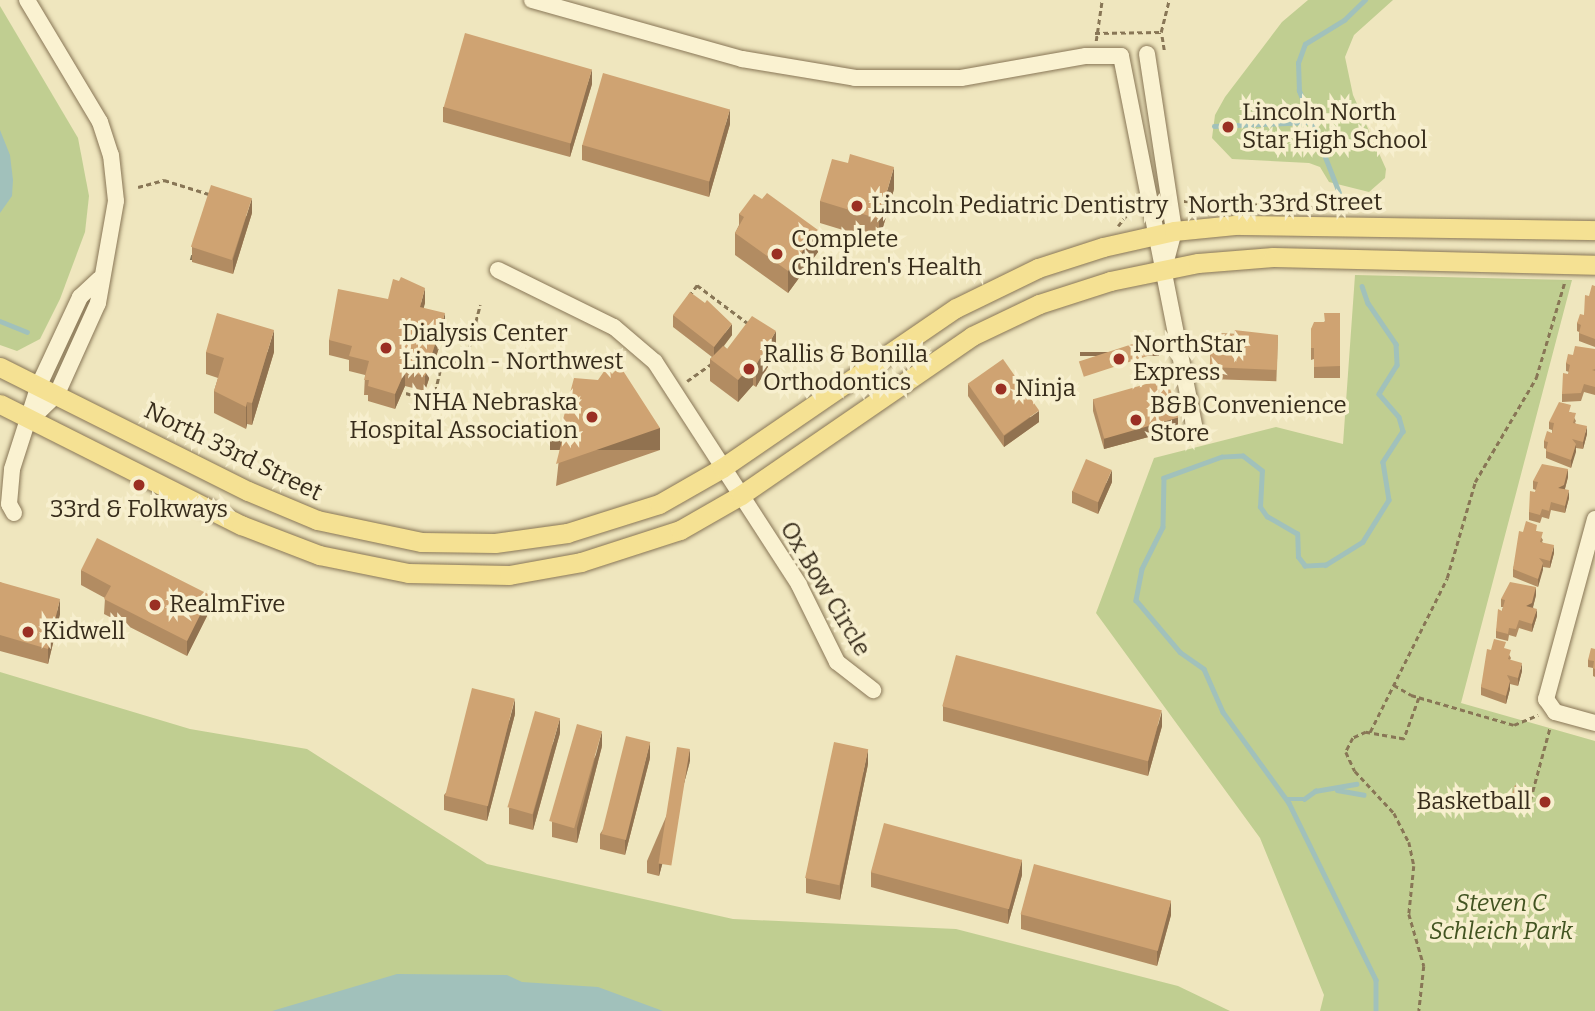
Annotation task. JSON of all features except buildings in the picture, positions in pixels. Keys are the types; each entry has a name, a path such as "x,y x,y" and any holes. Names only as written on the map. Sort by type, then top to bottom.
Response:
{"main road":[{"name":"North 33rd Street","path":"0,367 292,511 328,524 421,542 495,543 578,530 659,504 722,468 956,308 1038,268 1153,235 1271,224 1595,230"},
{"path":"0,404 270,538 319,555 408,573 509,575 581,562 680,530 741,495 972,336 1039,304 1164,268 1273,257 1595,264"}],"street":[{"path":"14,513 9,504 12,469 32,419 98,303 99,279 116,214 111,155 90,102 49,43 27,0"},
{"path":"532,0 742,59 855,78 961,78 1099,55 1121,56 1153,235 1164,268 1194,426"},
{"path":"1147,54 1174,231 1164,268"},
{"name":"Ox Bow Circle","path":"498,270 604,321 641,348 664,374 799,585 837,662 873,690"},
{"path":"1595,519 1547,695 1550,708 1595,723"}],"path":[{"path":"1099,55 1096,33 1102,0"},
{"path":"1164,50 1161,32 1169,0"},
{"path":"1096,33 1161,32"},
{"path":"138,187 164,180 210,197"},
{"path":"191,260 195,247"},
{"path":"1370,732 1447,578 1475,482 1540,369 1566,277"},
{"path":"683,305 697,285 750,324 744,332"},
{"path":"405,393 422,400 432,397 443,358 465,363 480,305"},
{"path":"723,314 728,308"},
{"path":"687,381 718,360"},
{"path":"1394,685 1419,698 1517,725 1550,708"},
{"path":"1419,698 1402,741 1370,732 1353,738 1347,758 1394,813 1409,842 1414,866 1409,914 1424,966 1419,1011"},
{"path":"1528,808 1550,727"}],"green space":[{"path":"1308,0 1393,0 1354,35 1345,57 1353,95 1386,169 1385,178 1369,192 1329,182 1320,167 1309,163 1232,159 1212,138 1215,115 1225,97 1282,22"},
{"path":"0,6 78,138 89,196 85,232 60,299 40,339 17,351 0,345"},
{"name":"Steven C Schleich Park","path":"1355,275 1572,280 1461,703 1595,741 1595,1011 1320,1011 1324,995 1260,838 1096,613 1154,458 1276,427 1343,444"},
{"path":"0,672 190,729 307,749 487,864 733,919 956,929 1178,986 1230,1011 0,1011"}],"water":[{"path":"0,130 10,155 13,180 12,196 0,213"},
{"path":"397,974 507,975 522,982 598,987 663,1011 272,1011"}],"waterway":[{"path":"1339,193 1299,91 1298,63 1305,44 1344,20 1365,0"},
{"path":"1214,126 1311,122"},
{"path":"1362,286 1368,303 1396,344 1397,365 1379,394 1399,417 1403,431 1383,462 1389,500 1363,542 1326,565 1305,566 1298,557 1297,534 1267,517 1260,507 1262,471 1243,456 1222,457 1164,478 1163,527 1142,569 1136,600 1180,652 1204,669 1223,712 1289,803 1376,980 1376,1011"},
{"path":"0,321 27,332"},
{"path":"1287,799 1304,799 1315,791 1356,784"},
{"path":"1337,790 1364,795"}],"place":[{"name":"Lincoln North Star High School","path":"1228,127"},
{"name":"Lincoln Pediatric Dentistry","path":"857,206"},
{"name":"Complete Children's Health","path":"777,254"},
{"name":"Dialysis Center Lincoln - Northwest","path":"386,348"},
{"name":"NorthStar Express","path":"1119,359"},
{"name":"Rallis & Bonilla Orthodontics","path":"749,369"},
{"name":"Ninja","path":"1001,389"},
{"name":"NHA Nebraska Hospital Association","path":"592,417"},
{"name":"B&B Convenience Store","path":"1136,420"},
{"name":"33rd & Folkways","path":"139,485"},
{"name":"RealmFive","path":"155,605"},
{"name":"Kidwell","path":"28,632"},
{"name":"Basketball","path":"1545,802"}]}
